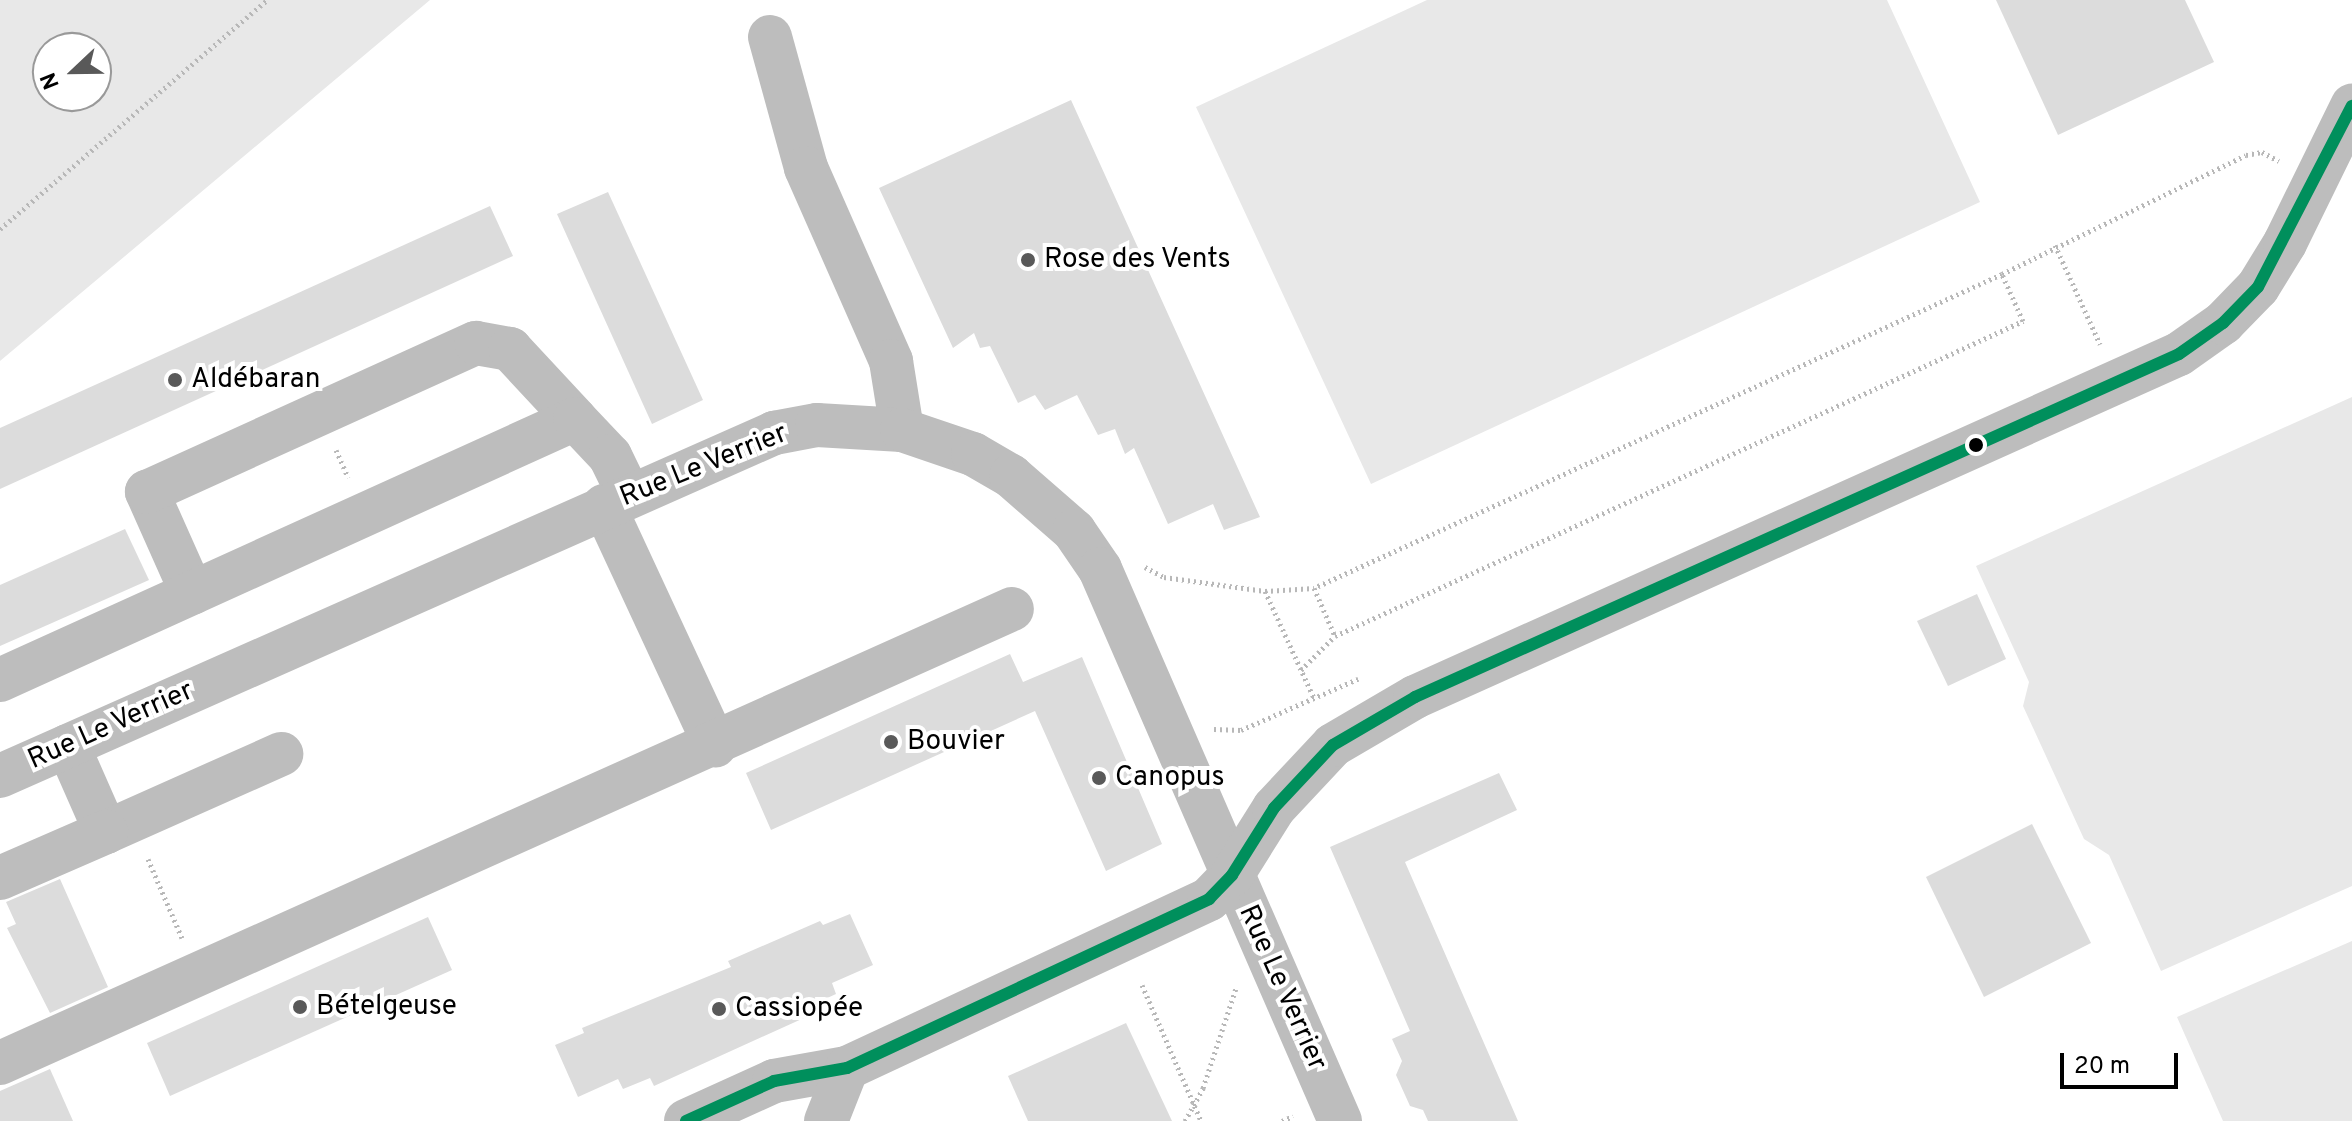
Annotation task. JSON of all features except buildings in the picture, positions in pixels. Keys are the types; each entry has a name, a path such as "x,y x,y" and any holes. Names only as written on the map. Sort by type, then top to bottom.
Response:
{"street":[{"path":"770,37 806,168 891,361 902,430"},
{"path":"686,1121 774,1081 847,1068 1209,899 1232,875 1304,773 1364,724 1463,673 2179,354 2223,323 2258,287 2349,122"},
{"path":"192,593 147,492 476,343 491,342 510,349 610,456 616,500 715,745"},
{"path":"0,680 575,419"},
{"name":"Rue Le Verrier","path":"0,776 616,500 774,433 817,425 902,430 973,454 1011,476 1074,531 1100,569 1340,1121"},
{"path":"0,1063 715,745 1012,609"},
{"path":"68,746 119,826"},
{"path":"0,878 281,754"},
{"path":"826,1121 847,1068"}],"path":[{"path":"0,229 267,0"},
{"path":"1100,569 1125,558 1164,577 1265,591 1314,588 2002,274 2055,245 2246,155 2262,152 2283,162"},
{"path":"2055,245 2100,344"},
{"path":"1301,670 1335,636 2023,321 2002,274"},
{"path":"2086,350 2114,338"},
{"path":"320,414 365,514"},
{"path":"1314,588 1335,636"},
{"path":"1265,591 1314,698"},
{"path":"1241,730 1366,675"},
{"path":"119,826 198,976"},
{"path":"1185,1121 1240,978"},
{"path":"1142,985 1201,1121"}],"shaded area":[{"path":"0,0 430,0 0,361"},
{"path":"1427,0 1887,0 1980,202 1371,484 1196,107"},
{"path":"2352,397 2352,886 2161,971 2109,855 2084,839 2023,706 2029,682 1976,566"},
{"path":"2352,941 2352,1121 2223,1121 2177,1017"}],"transit line":[{"path":"686,1121 774,1081 847,1068 1209,899 1232,875 1274,808 1333,745 1415,697 2179,354 2223,323 2258,287 2352,106"}],"place":[{"name":"Rose des Vents","path":"1028,260"},
{"name":"Aldébaran","path":"175,380"},
{"name":"Bouvier","path":"891,742"},
{"name":"Canopus","path":"1099,778"},
{"name":"Bételgeuse","path":"300,1007"},
{"name":"Cassiopée","path":"719,1009"}]}
